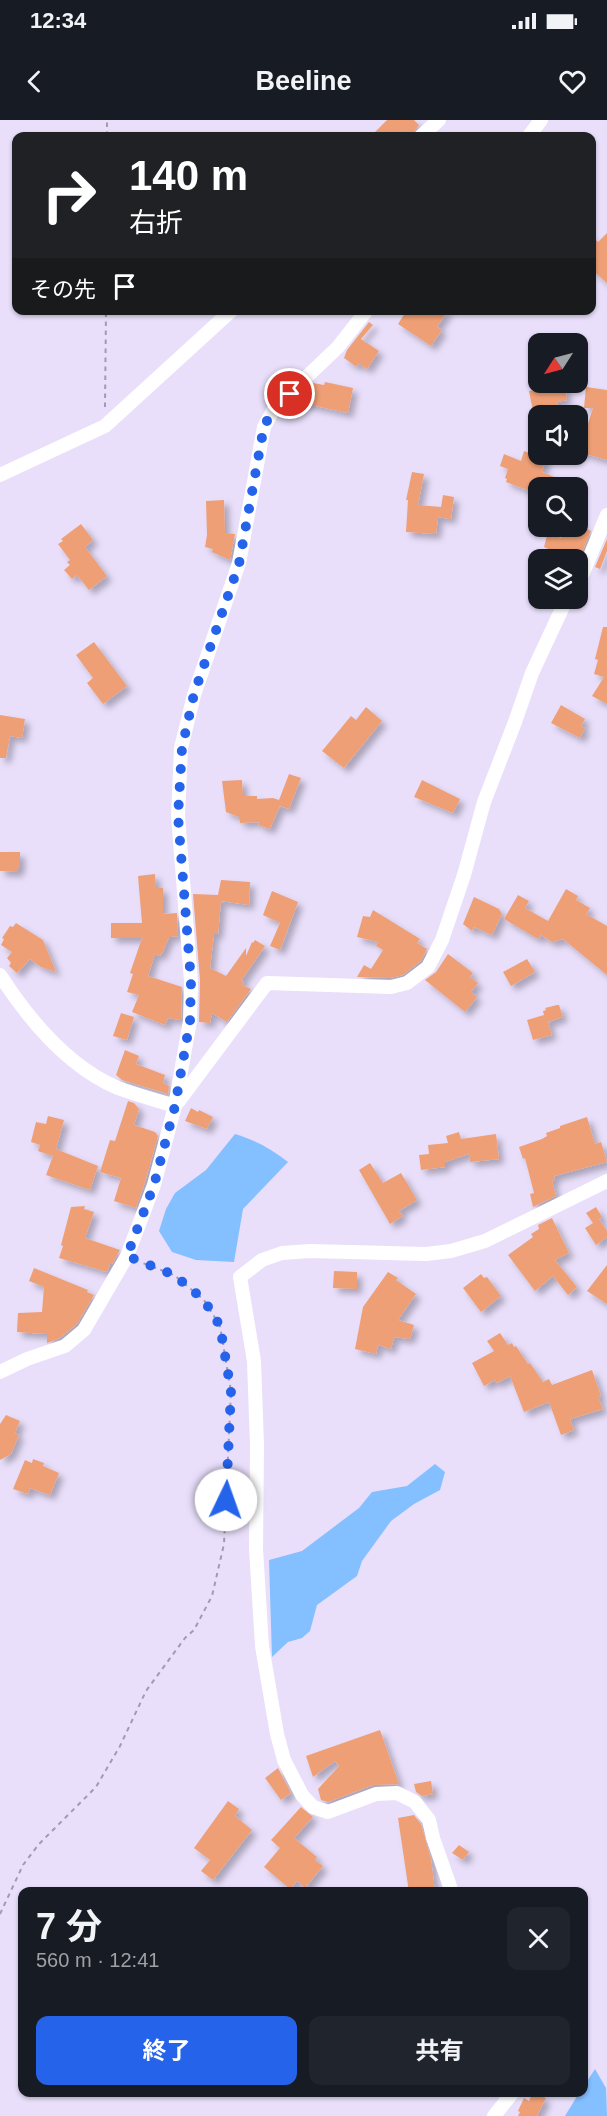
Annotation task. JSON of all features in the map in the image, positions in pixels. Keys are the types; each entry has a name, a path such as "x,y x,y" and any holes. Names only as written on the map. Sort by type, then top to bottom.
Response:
{"street":[{"path":"426,132 439,120"},
{"path":"2,474 105,426 227,315"},
{"path":"0,1372 27,1359 65,1346 84,1330 127,1256 154,1185 175,1106 190,1021 191,981 178,816 182,748 194,694 239,564 264,426 275,407 338,347 363,315"},
{"path":"588,561 607,515"},
{"path":"175,1106 267,983 391,987 407,983 428,967 442,940 484,802 532,673 562,609"},
{"path":"0,975 31,1018 79,1066 117,1087 175,1106"},
{"path":"450,1887 429,1820 415,1802 397,1794 376,1794 328,1812 313,1807 302,1795 284,1760 277,1734 262,1646 256,1549 257,1445 254,1361 240,1277 262,1260 282,1253 310,1251 426,1254 451,1251 486,1241 607,1181"},
{"path":"494,2116 509,2097"}],"path":[{"path":"105,426 106,315"},
{"path":"0,1914 23,1865 39,1844 96,1787 120,1746 146,1691 185,1638 194,1630 212,1596 224,1544 231,1391 220,1326 204,1300 174,1275 127,1256"}],"water":[{"path":"235,1134 263,1145 288,1162 243,1209 234,1262 196,1260 172,1252 159,1231 166,1209 175,1193 206,1170"},
{"path":"435,1464 445,1472 440,1490 414,1504 391,1521 362,1561 357,1576 317,1605 310,1631 302,1638 288,1642 272,1657 269,1560 302,1551 359,1508 372,1492 407,1486"},
{"path":"595,2069 606,2088 607,2116 565,2116 577,2097 588,2097 588,2080"}],"building":[{"path":"387,120 414,120 419,125 414,132 402,130 400,132 375,132"},
{"path":"607,233 607,283 596,273 596,240 598,242"},
{"path":"404,315 445,315 437,327 442,330 431,346 398,324"},
{"path":"369,322 373,325 361,339 379,351 367,369 358,363 357,367 344,358 347,350"},
{"path":"325,382 353,388 348,413 302,403 303,396 313,383 324,385"},
{"path":"588,387 607,390 607,460 588,455 588,424 593,408 584,405"},
{"path":"529,393 566,393 567,400 557,402 557,405 532,405"},
{"path":"524,451 528,452 528,465 544,465 542,472 554,477 528,477 528,490 506,482 508,469 500,466 504,454 521,461"},
{"path":"412,472 424,474 418,505 441,507 443,495 454,497 451,519 438,517 436,534 406,532 408,500 406,500"},
{"path":"224,500 225,533 235,534 230,560 212,552 213,549 205,547 206,501"},
{"path":"81,524 93,540 85,547 107,576 89,590 77,575 72,579 64,570 70,565 67,562 70,560 58,544 63,541 61,539"},
{"path":"588,530 591,531 583,549 544,547 547,537 588,537"},
{"path":"607,539 607,551 600,569 595,567"},
{"path":"603,627 607,627 607,704 592,696 604,677 594,674 598,660 595,659"},
{"path":"94,642 127,686 103,704 87,683 93,678 76,655"},
{"path":"561,705 585,719 581,726 585,728 580,738 551,723"},
{"path":"366,707 382,721 344,768 322,751 351,716 356,720"},
{"path":"0,715 25,719 22,738 10,736 6,758 0,758"},
{"path":"289,774 301,778 289,809 280,806 270,829 258,825 259,822 240,823 239,817 226,812 222,781 242,780 243,796 279,800"},
{"path":"422,780 460,799 453,813 414,797"},
{"path":"0,852 20,852 18,872 0,871"},
{"path":"155,874 156,888 163,888 163,914 177,913 178,936 169,937 162,954 160,956 155,954 148,976 182,987 181,1020 168,1018 165,1025 132,1012 139,995 127,992 133,974 130,973 142,938 111,938 111,923 142,923 138,876"},
{"path":"221,880 250,882 249,905 221,901 218,934 214,934 210,968 226,976 246,948 246,956 252,942 255,940 265,946 241,981 244,982 242,985 251,989 227,1022 212,1013 210,1023 199,1022 200,980 193,894 218,895"},
{"path":"566,889 578,896 576,900 590,908 586,914 607,926 607,975 563,939 552,942 541,935 538,939 504,919 518,895 529,901 525,908 548,921"},
{"path":"272,891 298,902 280,950 270,946 280,923 263,915"},
{"path":"474,897 499,909 502,914 492,935 474,927 472,931 463,924"},
{"path":"373,910 420,939 417,943 427,949 421,961 403,975 390,978 357,977 364,965 371,969 383,950 376,946 378,942 357,937 363,916 370,917"},
{"path":"16,923 43,940 56,972 41,967 30,959 17,973 9,966 11,963 7,958 12,952 1,945 4,939 2,938 10,926 13,927"},
{"path":"448,954 473,973 470,977 478,983 471,992 477,997 465,1012 425,980 436,972"},
{"path":"527,959 535,972 511,986 503,972"},
{"path":"559,1005 563,1017 548,1022 552,1035 533,1040 527,1020 544,1015 545,1008"},
{"path":"121,1013 134,1017 127,1040 113,1036"},
{"path":"125,1050 139,1056 136,1064 165,1075 163,1083 169,1086 168,1094 122,1080 116,1075"},
{"path":"128,1101 134,1103 139,1109 134,1125 155,1132 158,1136 136,1208 114,1201 121,1178 100,1172 110,1140 115,1141"},
{"path":"191,1108 213,1117 207,1129 185,1121"},
{"path":"48,1116 64,1120 56,1149 98,1166 90,1190 46,1175 53,1156 38,1151 40,1145 31,1142 36,1122 46,1124"},
{"path":"587,1117 595,1144 601,1142 607,1162 554,1176 555,1180 552,1181 556,1196 533,1207 530,1194 534,1193 525,1158 523,1159 519,1147 542,1139 547,1136 546,1133 560,1126"},
{"path":"459,1132 461,1139 496,1134 499,1159 470,1162 469,1154 445,1162 445,1167 421,1170 419,1155 429,1154 428,1145 448,1143 446,1136"},
{"path":"370,1163 383,1183 401,1173 417,1200 399,1211 403,1216 390,1224 359,1170"},
{"path":"85,1206 84,1209 94,1212 85,1238 120,1250 107,1272 59,1258 71,1207"},
{"path":"596,1207 602,1217 599,1219 607,1231 607,1237 596,1245 585,1228 593,1223 586,1213"},
{"path":"552,1218 569,1253 555,1260 577,1287 568,1295 553,1276 535,1291 508,1255 533,1237 531,1234 539,1229 538,1225"},
{"path":"607,1265 607,1304 587,1291"},
{"path":"34,1268 88,1290 87,1292 94,1295 77,1324 60,1338 47,1343 47,1334 17,1332 18,1313 42,1312 44,1287 29,1281"},
{"path":"334,1271 357,1272 357,1289 333,1288"},
{"path":"388,1272 416,1294 398,1320 414,1325 410,1339 394,1337 391,1349 378,1345 376,1354 355,1349 363,1307"},
{"path":"481,1274 484,1278 487,1277 501,1296 481,1312 463,1288"},
{"path":"500,1333 508,1345 512,1343 514,1347 516,1346 543,1382 549,1379 552,1385 592,1370 603,1409 570,1419 574,1430 561,1435 549,1402 524,1412 510,1376 497,1383 495,1380 484,1386 472,1363 494,1351 487,1341"},
{"path":"6,1415 20,1421 15,1433 19,1435 11,1454 0,1460 0,1424"},
{"path":"33,1459 59,1473 50,1495 30,1488 28,1494 13,1489 25,1460 32,1463"},
{"path":"380,1730 399,1784 373,1785 328,1802 321,1800 318,1789 339,1766 335,1761 313,1777 306,1756"},
{"path":"278,1768 291,1793 281,1800 265,1778"},
{"path":"431,1781 433,1794 422,1796 416,1792 414,1784"},
{"path":"228,1801 239,1809 235,1816 252,1830 213,1880 201,1871 210,1860 194,1848"},
{"path":"301,1807 313,1817 294,1838 317,1857 315,1860 323,1866 306,1887 297,1881 292,1887 288,1887 264,1867 280,1848 271,1840"},
{"path":"414,1815 421,1824 431,1859 434,1887 408,1887 398,1818"},
{"path":"459,1845 469,1852 463,1860 452,1853"},
{"path":"531,2097 546,2098 537,2116 518,2116 524,2098 529,2101"}],"route":[{"path":"226,1500 231,1391 220,1326 204,1300 174,1275 127,1256 154,1185 183,1071 190,1021 191,981 178,816 182,748 194,694 239,564 264,426 275,407 290,394"}]}
